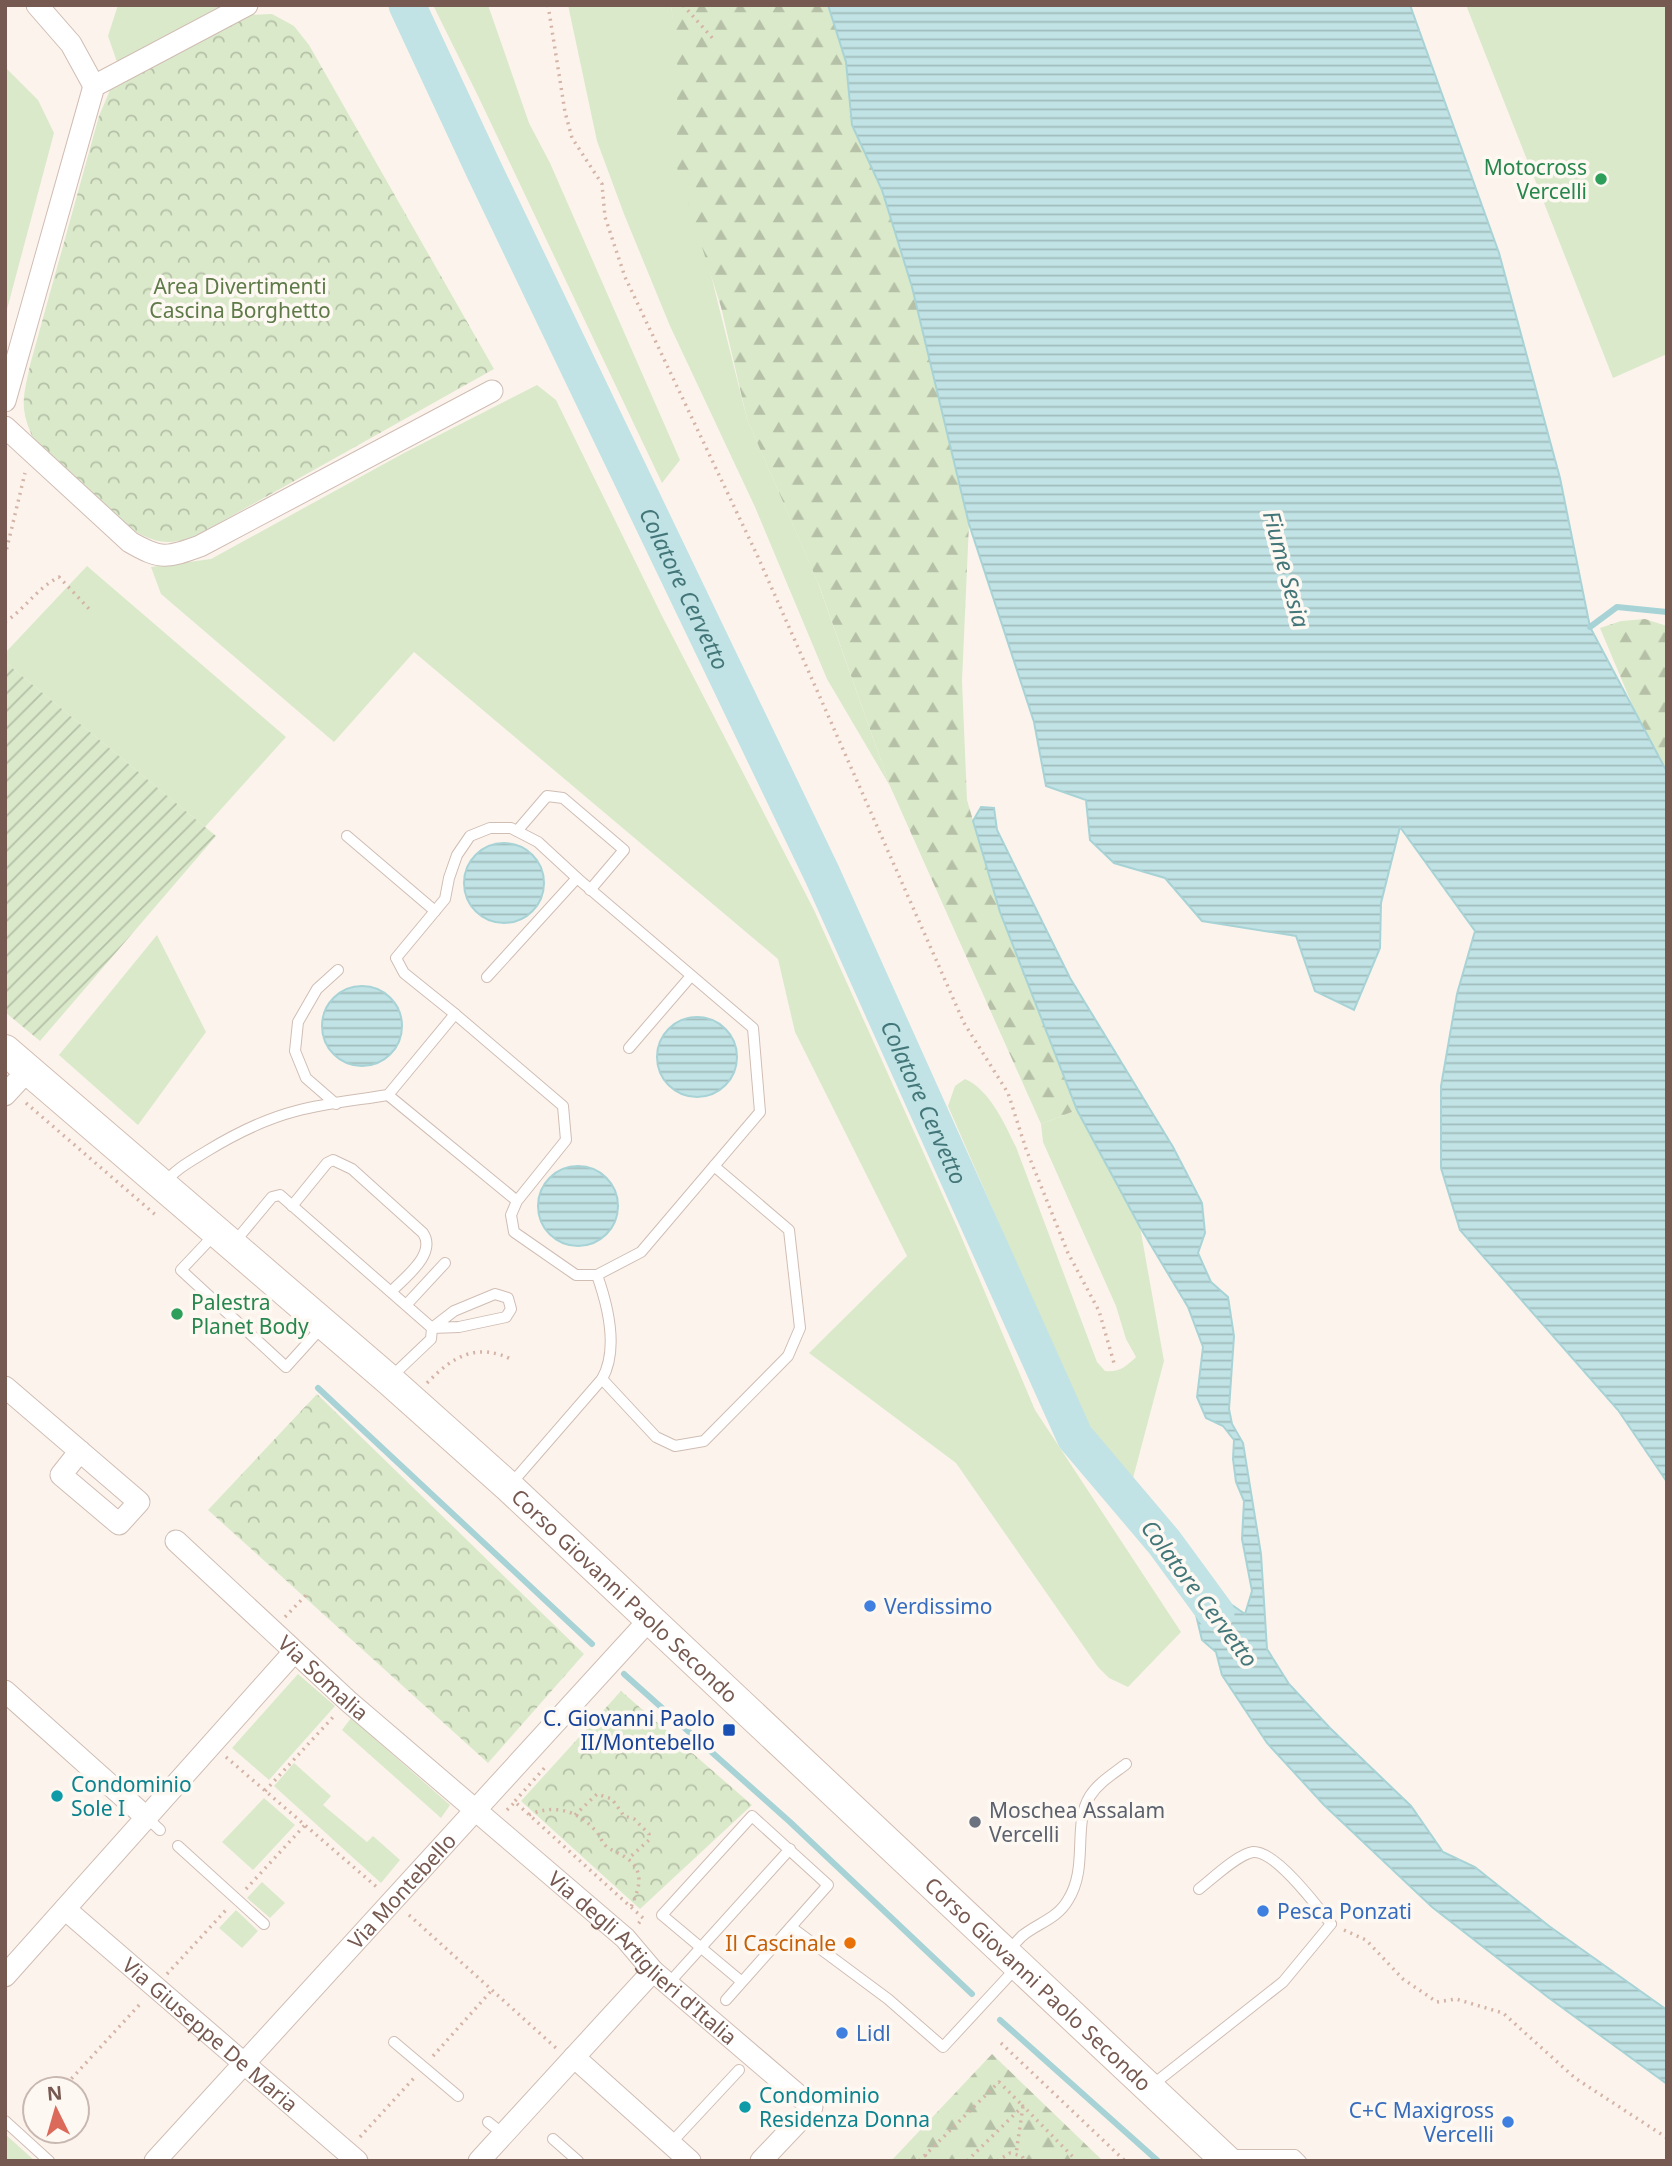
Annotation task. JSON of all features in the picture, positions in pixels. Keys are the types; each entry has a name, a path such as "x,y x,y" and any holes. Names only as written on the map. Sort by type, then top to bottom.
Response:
{"main road":[{"name":"Corso Giovanni Paolo Secondo","path":"5,1050 14,1085 162,1186 412,1400 509,1487 1223,2158"}],"street":[{"path":"5,401 94,86 71,44 37,5"},
{"path":"94,86 247,5"},
{"path":"5,427 130,541 154,555 175,555 200,546 492,391"},
{"path":"5,1387 80,1451 139,1502 119,1524 61,1475 80,1451"},
{"name":"Via Somalia","path":"176,1541 348,1701 476,1809"},
{"name":"Via Montebello","path":"155,2161 649,1620"},
{"path":"6,1973 65,1909 153,1824 212,1744 294,1652"},
{"path":"5,1691 153,1824"},
{"name":"Via degli Artiglieri d'Italia","path":"476,1809 625,1938 660,1978 812,2107 761,2161"},
{"name":"Via Giuseppe De Maria","path":"65,1909 357,2161"},
{"path":"478,2161 496,2128 660,1978"},
{"path":"573,2059 691,2161"}],"lane":[{"path":"517,831 547,796 563,798 624,850 590,890"},
{"path":"489,828 511,828 517,831 538,842 590,890 753,1028 760,1111 640,1252 597,1275 576,1275 514,1232 511,1215 517,1201 566,1140 563,1106 404,973 397,958 445,899 457,855 470,836 489,828"},
{"path":"347,836 435,911"},
{"path":"487,977 577,878"},
{"path":"336,1104 306,1078 295,1051 298,1022 317,989 338,970"},
{"path":"629,1048 691,976"},
{"path":"162,1186 173,1172 237,1133 296,1111 388,1095 455,1014"},
{"path":"388,1095 517,1201"},
{"path":"292,1206 327,1163 333,1160 352,1169 424,1233 427,1239 424,1256 392,1291"},
{"path":"602,1379 656,1437 675,1447 704,1441 788,1356 800,1328 789,1230 714,1166"},
{"path":"324,1325 286,1367 181,1270 224,1239 272,1197 280,1195 432,1328 459,1327 506,1317 511,1309 508,1298 495,1294 454,1311 432,1328 431,1339 388,1379"},
{"path":"407,1304 445,1263"},
{"path":"509,1487 602,1379 610,1366 610,1333 604,1294 597,1275"},
{"path":"791,1927 888,1998 943,2048 1012,1960 1023,1936 1054,1917 1068,1902 1078,1880 1085,1808 1090,1796 1103,1782 1126,1765"},
{"path":"726,2000 791,1927 828,1885 752,1816 662,1915 700,1950 742,1982"},
{"path":"178,1846 264,1924"},
{"path":"660,1978 700,1950 790,1849"},
{"path":"1149,2088 1283,1982 1331,1924 1271,1858 1255,1852 1244,1855 1199,1889"},
{"path":"394,2042 458,2096"},
{"path":"671,2143 738,2070"},
{"path":"5,2121 49,2161"},
{"path":"553,2139 578,2161"},
{"path":"1223,2158 1295,2155 1301,2161"}],"path":[{"path":"548,5 572,138 602,184 605,217 625,277 758,557 964,1023 1008,1093 1026,1149 1068,1253 1099,1311 1114,1363"},
{"path":"683,5 715,41"},
{"path":"5,556 31,451"},
{"path":"5,622 20,612 45,584 59,577 92,612"},
{"path":"14,1085 158,1217"},
{"path":"412,1400 452,1360 465,1354 481,1351 500,1354 513,1360"},
{"path":"271,1631 309,1592"},
{"path":"265,1791 348,1701"},
{"path":"212,1744 573,2059"},
{"path":"575,1815 597,1794 612,1799 624,1816 634,1819 649,1834 649,1840 629,1859"},
{"path":"493,1825 515,1802 643,1918 625,1938"},
{"path":"529,1815 550,1808 569,1811 595,1829 604,1845 629,1859 637,1871 639,1885 631,1907"},
{"path":"1331,1924 1366,1940 1403,1979 1437,2002 1455,1999 1503,2013 1576,2078 1667,2138"},
{"path":"75,2075 154,1988"},
{"path":"1001,2043 1125,2161"},
{"path":"919,2161 999,2082 1076,2160"},
{"path":"1016,2154 1023,2106"},
{"path":"967,2161 1023,2106"},
{"path":"998,2161 1010,2153 1022,2156 1025,2161"},
{"path":"925,2155 931,2161"},
{"path":"1069,2161 1076,2160"}],"green space":[{"path":"118,5 230,5 117,62 108,36"},
{"path":"433,5 488,5 529,123 550,163 680,460 662,483 478,96"},
{"path":"568,5 671,5 709,267 747,419 817,580 890,786 827,679 755,507 670,326 597,141"},
{"path":"671,5 828,5 846,62 853,125 882,190 912,287 969,524 962,681 967,800 1000,912 1077,1110 1041,1124 890,786 819,585 747,419 721,307 677,168 677,54"},
{"name":"Motocross Vercelli","path":"1466,5 1667,5 1667,354 1613,378"},
{"name":"Area Divertimenti Cascina Borghetto","path":"272,14 294,26 309,45 494,369 194,537 170,542 156,540 133,530 34,440 24,411 30,365 99,116 110,90 124,78 246,15"},
{"path":"5,67 38,100 54,133 5,317"},
{"path":"537,385 556,400 662,616 814,910 958,1229 1035,1410 1181,1632 1128,1687 1109,1678 1098,1667 956,1463 809,1353 907,1256 795,1032 778,959 414,652 334,742 161,594 151,567 211,559 404,453"},
{"path":"87,566 286,737 205,827 5,662 5,653"},
{"path":"1645,619 1667,626 1667,772 1642,728 1600,628 1621,621"},
{"path":"5,662 216,836 40,1041 5,1012"},
{"path":"157,935 206,1032 138,1125 59,1055"},
{"path":"965,1079 989,1099 1016,1147 1097,1362 1105,1371 1122,1368 1136,1357 1043,1142 1041,1124 1077,1110 1140,1227 1164,1361 1132,1482 1083,1417 948,1106 955,1086"},
{"path":"317,1394 584,1654 488,1763 208,1510"},
{"path":"298,1674 335,1706 269,1780 232,1748"},
{"path":"621,1691 752,1805 640,1909 521,1801"},
{"path":"351,1718 450,1805 441,1818 342,1730"},
{"path":"294,1763 331,1796 323,1805 367,1842 373,1836 400,1860 381,1883 274,1786"},
{"path":"264,1798 295,1825 253,1870 222,1842"},
{"path":"262,1882 285,1903 270,1918 247,1898"},
{"path":"236,1910 258,1931 242,1948 219,1928"},
{"path":"992,2054 1103,2161 891,2161"},
{"path":"5,2134 35,2161 5,2161"}],"water":[{"name":"Fiume Sesia","path":"828,5 1410,5 1499,253 1560,478 1590,627 1667,772 1667,1482 1618,1410 1460,1230 1441,1168 1441,1086 1457,994 1475,931 1400,827 1381,903 1380,948 1354,1010 1315,991 1296,936 1202,921 1165,878 1114,863 1090,840 1086,800 1046,786 1034,722 969,524 912,287 882,190 852,125 846,62"},
{"path":"981,807 994,808 997,830 1070,978 1173,1147 1202,1203 1205,1233 1198,1253 1211,1282 1228,1297 1234,1336 1229,1409 1232,1424 1243,1443 1261,1554 1267,1649 1289,1684 1330,1728 1411,1806 1443,1852 1475,1867 1549,1926 1667,2010 1667,2084 1549,1998 1432,1907 1324,1805 1267,1743 1222,1675 1216,1652 1202,1640 1186,1573 1245,1614 1252,1591 1242,1539 1244,1501 1236,1482 1234,1440 1223,1426 1206,1418 1197,1397 1203,1347 1188,1307 1140,1227 1077,1110 1000,912 973,821"},
{"path":"496,843 512,843 533,854 544,875 544,891 533,912 512,923 496,923 482,917 470,905 464,891 464,875 470,861 482,849"},
{"path":"354,986 370,986 391,997 402,1018 402,1034 391,1055 370,1066 354,1066 340,1060 328,1048 322,1034 322,1018 328,1004 340,992"},
{"path":"689,1017 705,1017 726,1028 737,1049 737,1065 726,1086 705,1097 689,1097 675,1091 663,1079 657,1065 657,1049 663,1035 675,1023"},
{"path":"570,1166 586,1166 607,1177 618,1198 618,1214 607,1235 586,1246 570,1246 556,1240 544,1228 538,1214 538,1198 544,1184 556,1172"}],"waterway":[{"name":"Colatore Cervetto","path":"407,5 822,874 1075,1437 1164,1542 1216,1613"},
{"path":"1590,627 1617,607 1667,612"},
{"path":"318,1388 592,1644"},
{"path":"624,1674 790,1822 972,1994"},
{"path":"1000,2020 1158,2161"}],"place":[{"name":"Motocross Vercelli","path":"1601,179"},
{"name":"Palestra Planet Body","path":"177,1314"},
{"name":"Verdissimo","path":"870,1606"},
{"name":"C. Giovanni Paolo II/Montebello","path":"729,1730"},
{"name":"Condominio Sole I","path":"57,1796"},
{"name":"Moschea Assalam Vercelli","path":"975,1822"},
{"name":"Pesca Ponzati","path":"1263,1911"},
{"name":"Il Cascinale","path":"850,1943"},
{"name":"Lidl","path":"842,2033"},
{"name":"Condominio Residenza Donna","path":"745,2107"},
{"name":"C+C Maxigross Vercelli","path":"1508,2122"}]}
